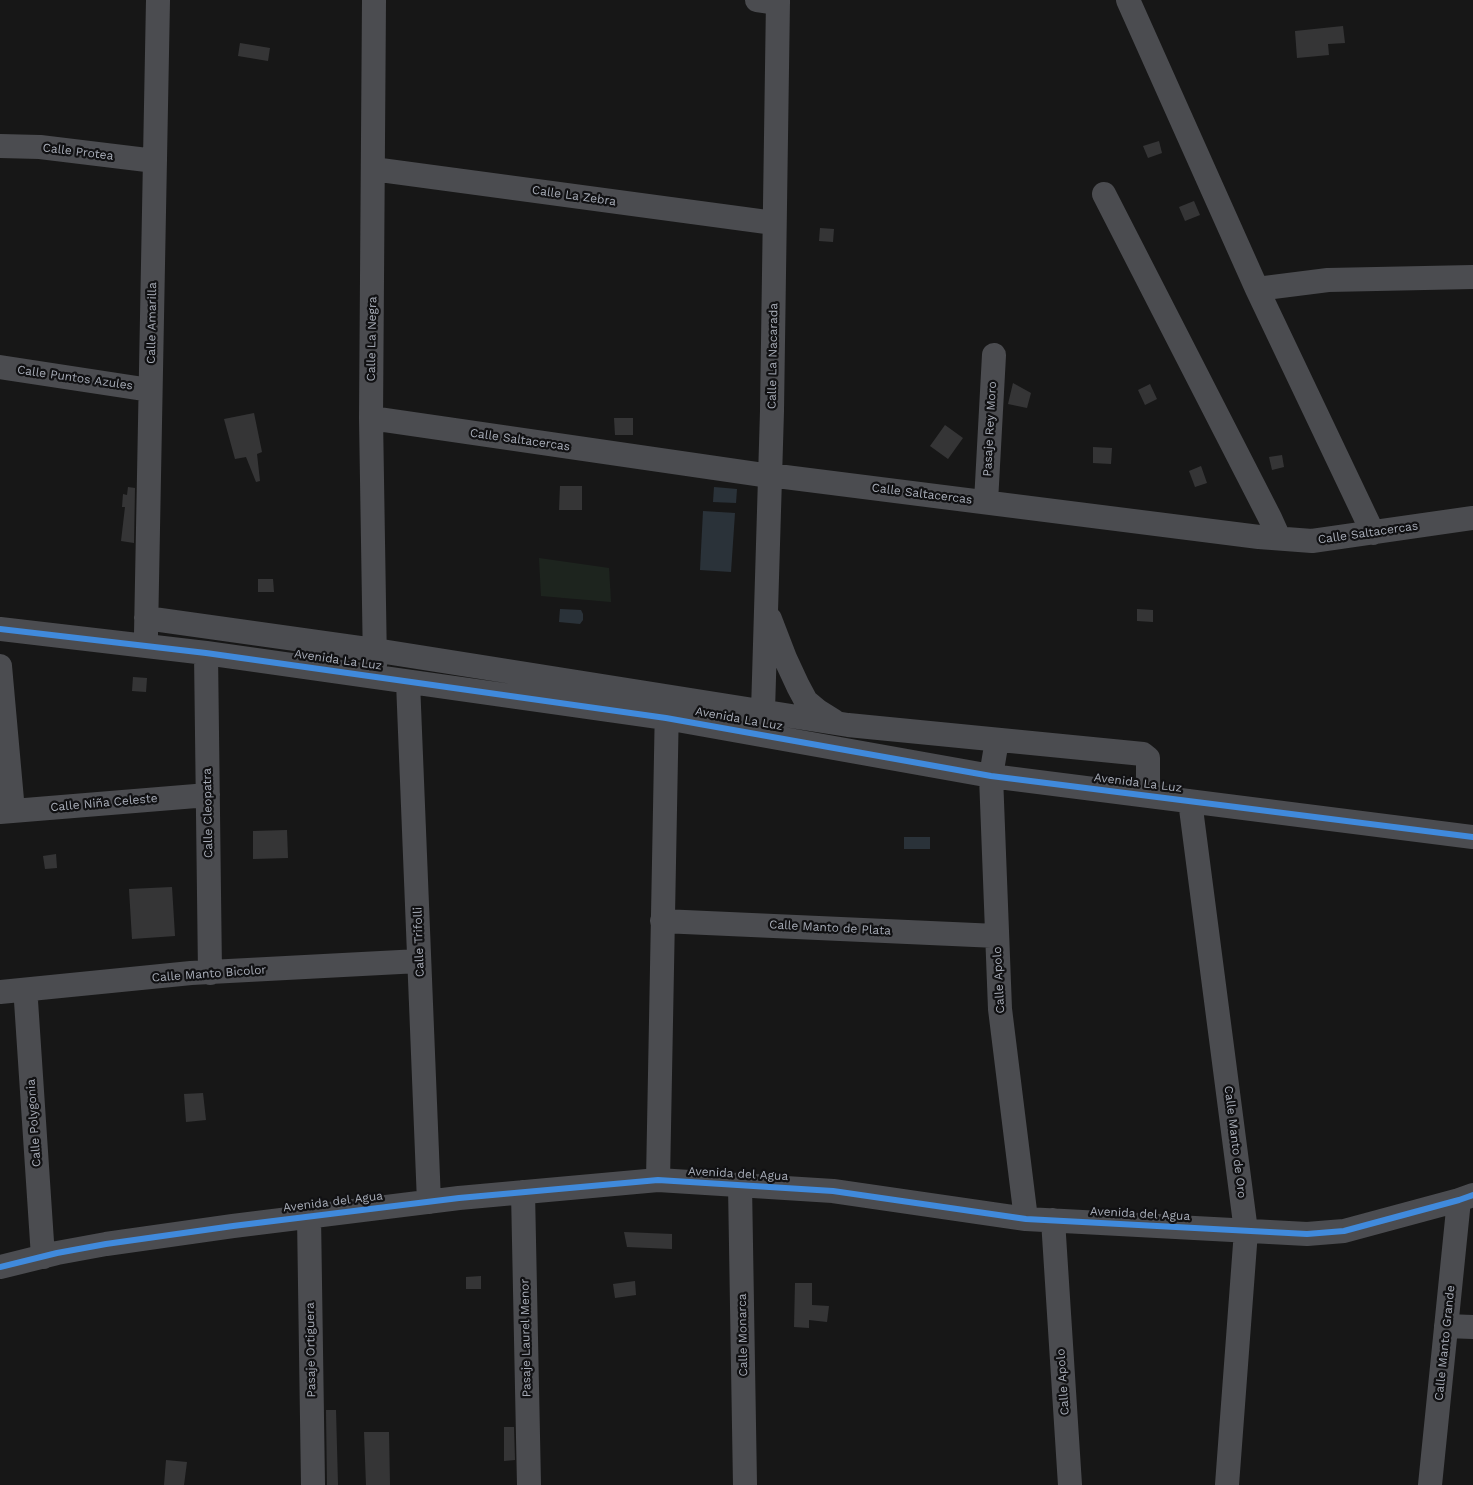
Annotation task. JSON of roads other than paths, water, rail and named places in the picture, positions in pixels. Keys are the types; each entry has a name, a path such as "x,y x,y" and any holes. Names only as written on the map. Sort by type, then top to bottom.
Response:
{"street":[{"name":"Calle Amarilla","path":"146,646 158,0"},
{"name":"Calle La Negra","path":"374,0 371,418 375,677"},
{"path":"1128,0 1257,289 1373,533"},
{"name":"Calle La Nacarada","path":"763,711 770,476 774,223 771,1"},
{"name":"Calle Protea","path":"0,146 40,147 155,161"},
{"name":"Calle La Zebra","path":"373,169 774,223"},
{"path":"1104,194 1279,538"},
{"path":"1257,289 1328,280 1473,277"},
{"name":"Pasaje Rey Moro","path":"986,502 994,355"},
{"name":"Calle Puntos Azules","path":"0,367 150,390"},
{"name":"Calle Saltacercas","path":"371,418 770,476 1259,537 1312,541 1473,518"},
{"path":"766,608 785,658 806,700 818,711 842,724 874,755"},
{"name":"Avenida La Luz","path":"146,618 374,650 666,707 874,755 991,776 1473,837"},
{"name":"Avenida La Luz","path":"0,629 206,653 408,682 666,707 763,711 842,724 1143,754 1148,758 1148,796"},
{"name":"Calle Cleopatra","path":"206,653 210,973"},
{"path":"0,666 6,811"},
{"name":"Calle Trifolli","path":"408,682 429,1202"},
{"path":"658,1180 666,707"},
{"name":"Calle Apolo","path":"997,740 991,776 1000,1009 1026,1219"},
{"name":"Calle Niña Celeste","path":"6,811 208,795"},
{"name":"Calle Manto de Oro","path":"1190,801 1246,1231 1227,1485"},
{"name":"Calle Manto de Plata","path":"662,921 997,936"},
{"name":"Calle Manto Bicolor","path":"0,992 191,974 419,961"},
{"name":"Calle Polygonia","path":"28,990 26,1001 43,1257"},
{"name":"Avenida del Agua","path":"0,1267 116,1242 309,1216 523,1192 658,1180 833,1191 1026,1219 1307,1234 1344,1231 1466,1198"},
{"name":"Calle Monarca","path":"740,1185 745,1485"},
{"name":"Pasaje Laurel Menor","path":"523,1192 529,1485"},
{"name":"Calle Manto Grande","path":"1430,1485 1446,1326 1466,1198"},
{"name":"Pasaje Ortiguera","path":"309,1216 313,1485"},
{"name":"Calle Apolo","path":"1053,1220 1070,1485"},
{"path":"1446,1326 1473,1327"}]}
